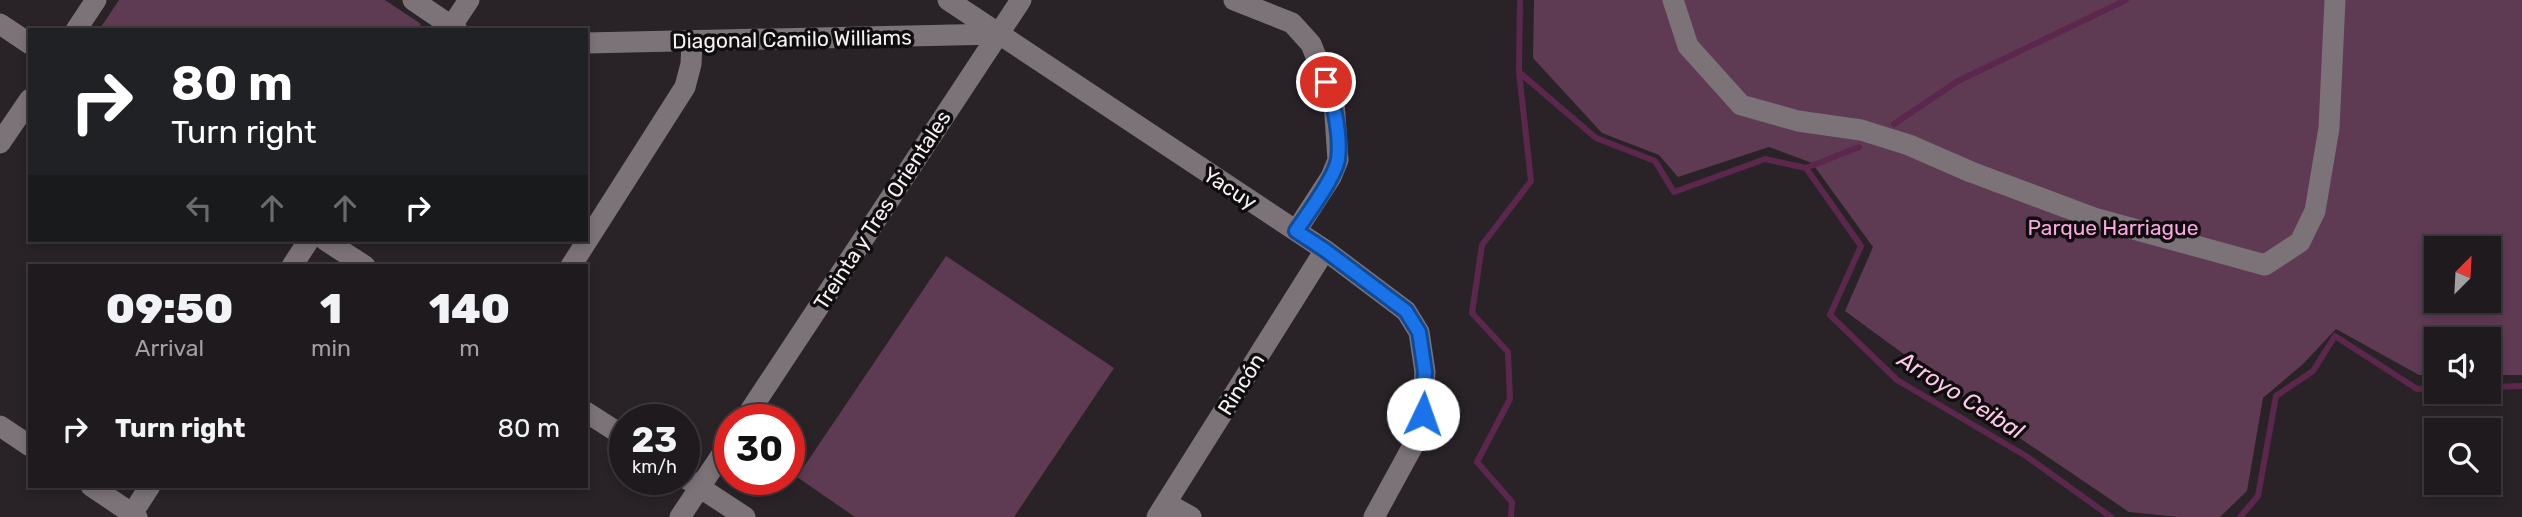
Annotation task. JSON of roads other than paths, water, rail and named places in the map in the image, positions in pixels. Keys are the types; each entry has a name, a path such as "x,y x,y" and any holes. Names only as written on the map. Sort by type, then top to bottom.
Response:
{"street":[{"path":"77,28 96,0"},
{"path":"413,0 452,28"},
{"path":"454,28 469,0"},
{"name":"Yacuy","path":"948,0 1325,250 1406,311 1419,332 1425,372 1421,431 1374,517"},
{"name":"Treinta y Tres Orientales","path":"755,404 1021,0"},
{"path":"1234,0 1292,23 1311,44 1334,101 1338,160 1331,177 1296,231"},
{"path":"1673,0 1688,46 1741,105 1798,121 1861,130 1909,145 1971,172 2097,219 2265,265 2300,242 2315,211 2329,128 2335,0"},
{"path":"0,24 28,43"},
{"name":"Diagonal Camilo Williams","path":"588,43 998,34"},
{"path":"588,239 685,87 691,64 692,42"},
{"path":"0,143 28,102"},
{"path":"293,264 308,242"},
{"path":"328,242 362,264"},
{"path":"572,264 586,242"},
{"name":"Rincón","path":"1161,510 1325,250"},
{"path":"588,413 609,427"},
{"path":"0,426 28,445"},
{"path":"700,474 714,459"},
{"path":"700,487 745,517"},
{"path":"94,488 133,516 149,488"},
{"path":"680,517 688,495"},
{"path":"1161,510 1191,517"}],"waterway":[{"name":"Arroyo Ceibal","path":"1520,0 1519,72 1596,138 1655,161 1674,192 1765,159 1806,168 1861,246 1830,315 1897,380 2026,456 2111,517"},
{"path":"1894,124 1958,81 2126,0"},
{"path":"1511,517 1512,502 1477,462 1510,399 1508,352 1472,313 1482,245 1531,181 1519,72"},
{"path":"1806,168 1859,147"},
{"name":"Arroyo Ceibal","path":"2240,517 2258,496 2276,396 2313,371 2335,336 2417,389 2424,389"},
{"name":"Arroyo Ceibal","path":"2501,387 2522,386"}],"park label":[{"name":"Parque Harriague","path":"2113,227"}]}
